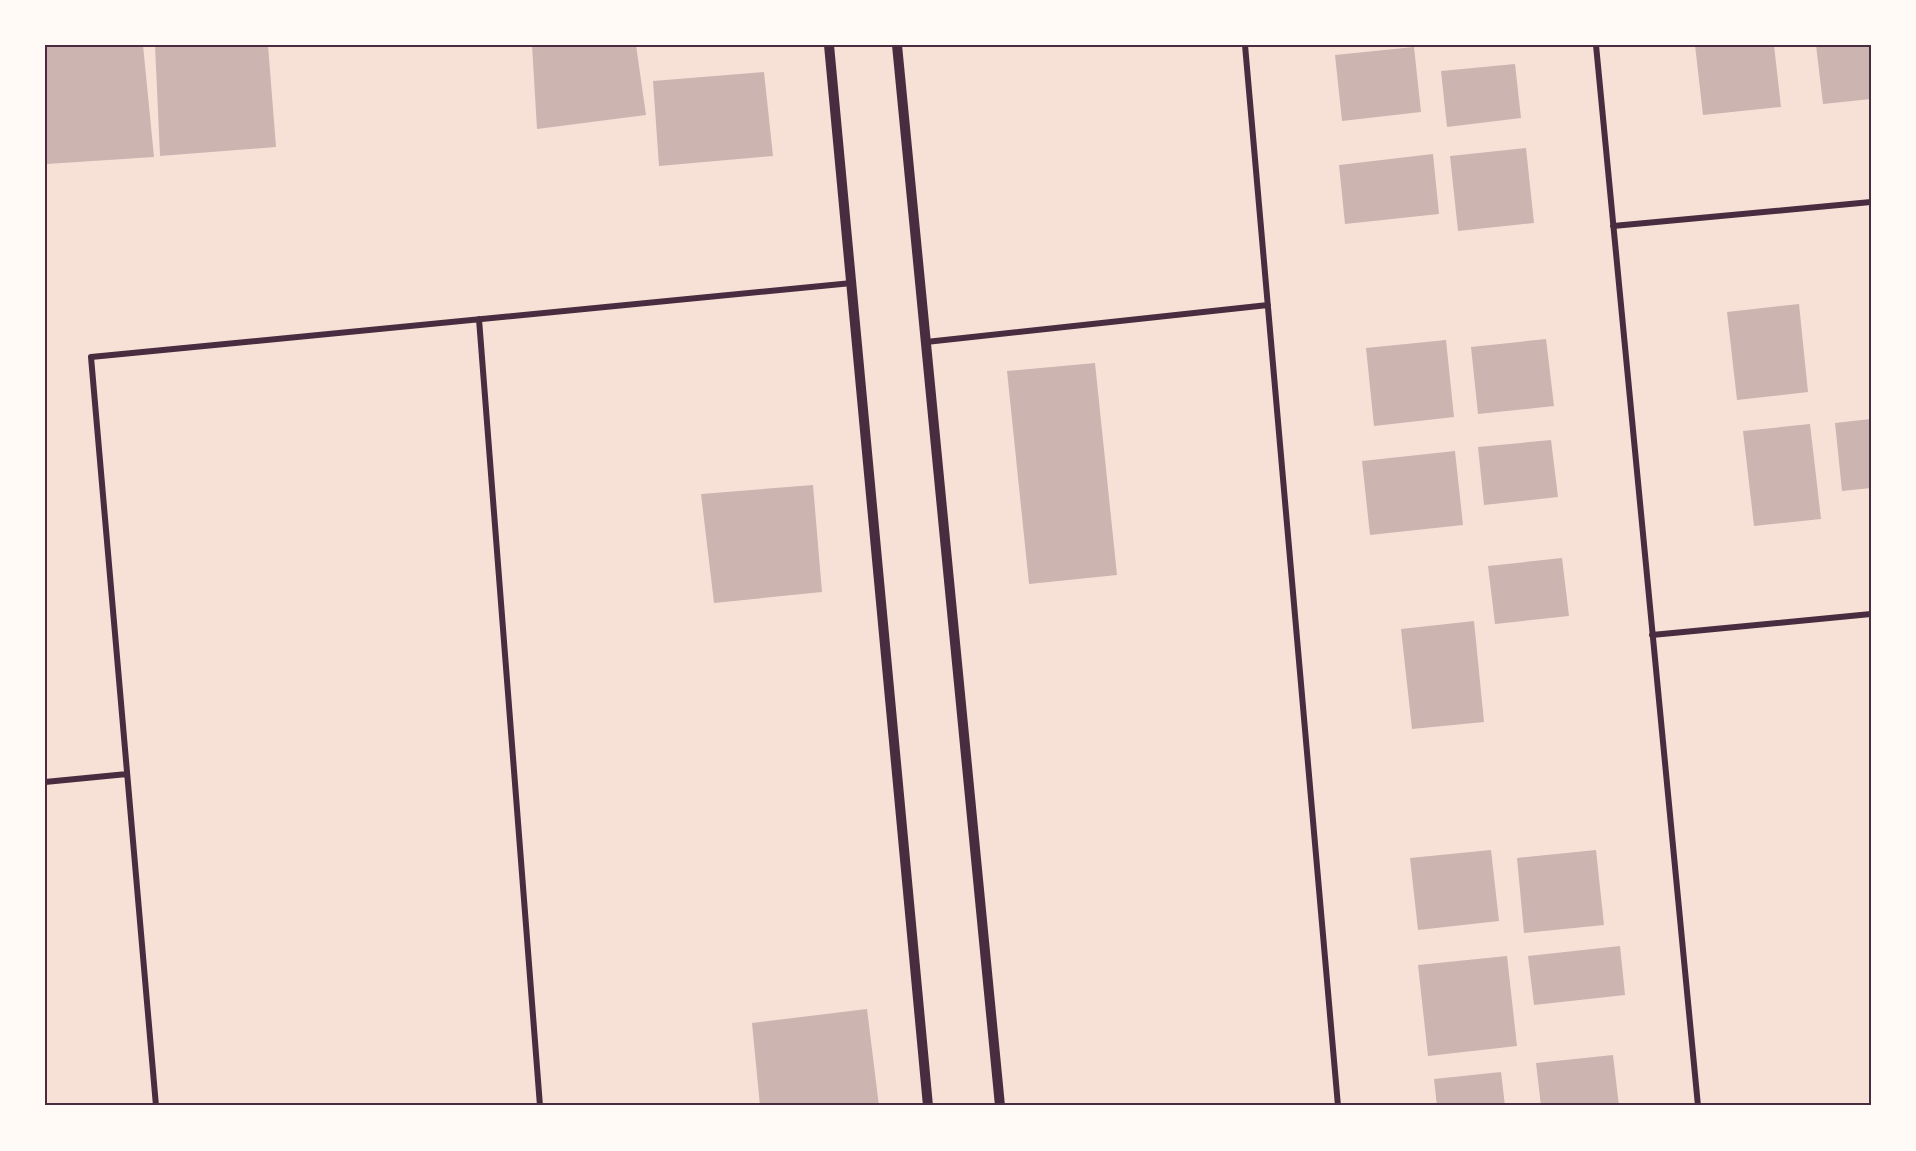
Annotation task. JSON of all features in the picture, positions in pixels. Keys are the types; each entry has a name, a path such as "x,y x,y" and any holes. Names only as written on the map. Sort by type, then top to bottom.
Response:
{"street":[{"path":"829,45 928,1106"},
{"path":"897,45 1000,1106"},
{"path":"1245,45 1338,1106"},
{"path":"1596,45 1698,1106"},
{"path":"1613,226 1871,202"},
{"path":"156,1106 91,357 852,282"},
{"path":"926,342 1268,305"},
{"path":"479,319 540,1106"},
{"path":"1652,635 1871,614"},
{"path":"45,782 127,774"}],"building":[{"path":"45,45 143,45 154,157 47,164"},
{"path":"155,45 268,45 276,147 160,156"},
{"path":"532,45 636,45 646,115 537,129"},
{"path":"1695,45 1774,45 1781,107 1703,115"},
{"path":"1816,45 1871,45 1871,99 1823,104"},
{"path":"1414,47 1421,112 1342,121 1335,55"},
{"path":"1515,64 1521,118 1447,127 1441,71"},
{"path":"764,72 773,156 659,166 653,81"},
{"path":"1526,148 1534,223 1458,231 1450,156"},
{"path":"1433,154 1439,214 1345,224 1339,165"},
{"path":"1799,304 1808,392 1737,400 1727,312"},
{"path":"1546,339 1554,406 1478,414 1471,347"},
{"path":"1446,340 1454,417 1374,426 1366,348"},
{"path":"1095,363 1117,575 1029,584 1007,371"},
{"path":"1871,419 1871,488 1842,491 1835,423"},
{"path":"1810,424 1821,519 1754,526 1743,431"},
{"path":"1551,440 1558,497 1484,505 1478,447"},
{"path":"1455,451 1463,525 1370,535 1362,461"},
{"path":"813,485 822,592 714,603 701,494"},
{"path":"1562,558 1569,616 1495,624 1488,566"},
{"path":"1474,621 1484,722 1412,729 1401,629"},
{"path":"1491,850 1499,921 1418,930 1410,858"},
{"path":"1596,850 1604,925 1524,933 1517,858"},
{"path":"1620,946 1625,995 1534,1005 1528,956"},
{"path":"1507,956 1517,1046 1428,1056 1418,965"},
{"path":"867,1009 879,1106 760,1106 752,1023"},
{"path":"1613,1055 1619,1106 1541,1106 1536,1063"},
{"path":"1501,1072 1505,1106 1437,1106 1434,1079"}]}
